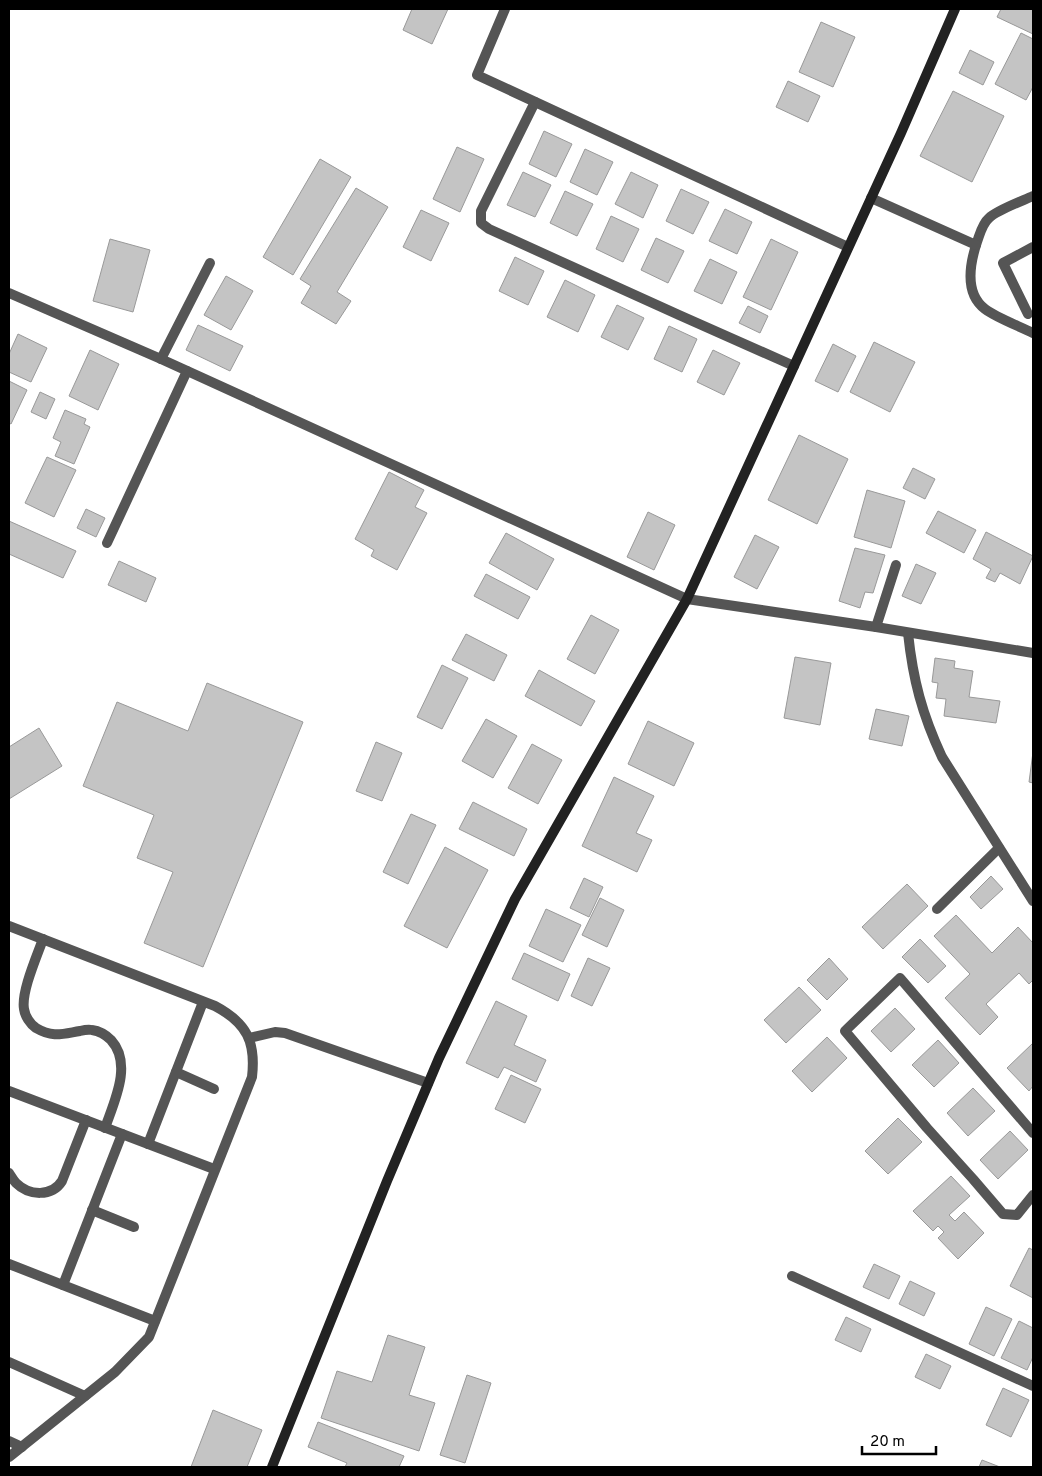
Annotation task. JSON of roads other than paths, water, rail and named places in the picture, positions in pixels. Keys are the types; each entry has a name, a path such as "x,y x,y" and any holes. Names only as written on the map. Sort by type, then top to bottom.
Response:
{"street":[{"path":"505,9 477,75 848,247"},
{"path":"272,1467 439,1058 515,899 687,599 871,198 955,9"},
{"path":"535,102 481,211 481,223 490,229 794,366"},
{"path":"1033,197 989,217 983,226 976,245 970,269 971,287 976,299 984,309 1033,332"},
{"path":"871,198 976,245"},
{"path":"1011,322 1031,312 1003,263 1033,247"},
{"path":"161,359 210,263"},
{"path":"9,293 161,359 687,599 1033,653"},
{"path":"107,543 187,371"},
{"path":"876,627 896,565"},
{"path":"908,633 919,696 930,732 942,757 1033,901"},
{"path":"937,909 999,848"},
{"path":"9,926 229,1013 240,1024 249,1038 253,1050 252,1077 149,1337 115,1372 9,1457"},
{"path":"43,939 25,993 24,1011 29,1022 46,1033 58,1035 90,1029 103,1033 114,1042 122,1065 118,1090 105,1128"},
{"path":"1033,1133 900,978 845,1031 1003,1214 1017,1214 1033,1195"},
{"path":"148,1144 203,1002"},
{"path":"249,1038 275,1032 285,1033 428,1083"},
{"path":"176,1072 214,1089"},
{"path":"9,1091 214,1169"},
{"path":"9,1173 16,1183 31,1192 48,1192 57,1188 62,1181 86,1120"},
{"path":"63,1285 122,1134"},
{"path":"92,1210 134,1227"},
{"path":"9,1264 155,1321"},
{"path":"792,1276 1033,1386"},
{"path":"9,1362 85,1396"},
{"path":"9,1441 22,1447"}]}
